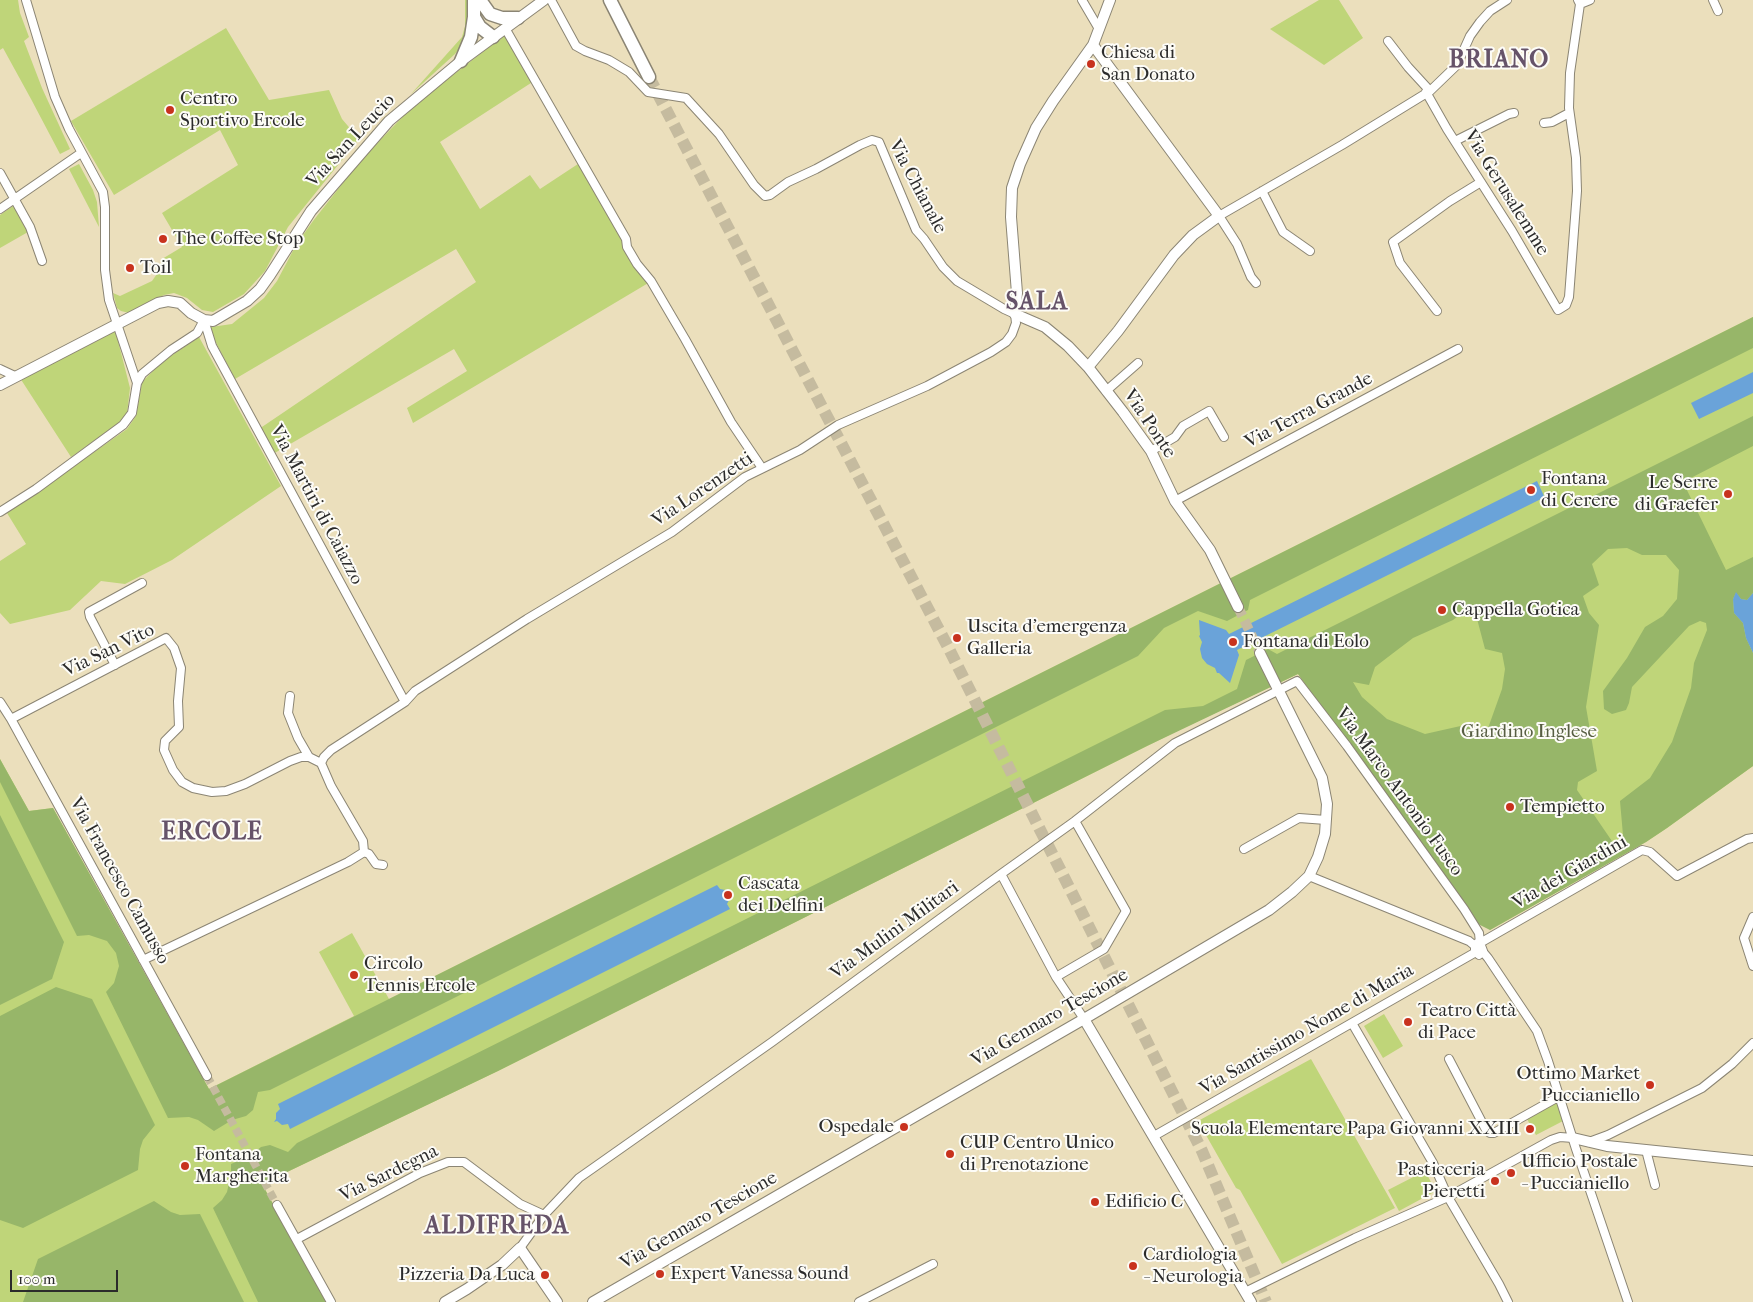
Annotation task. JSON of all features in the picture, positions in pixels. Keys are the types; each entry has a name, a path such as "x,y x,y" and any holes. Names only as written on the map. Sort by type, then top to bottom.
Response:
{"highway":[{"path":"461,61 471,37 474,0"},
{"path":"480,0 493,22 493,37"},
{"path":"610,0 649,77"},
{"path":"490,14 502,18 518,18"},
{"path":"474,17 480,27 493,37"}],"street":[{"path":"26,0 55,96 81,153 103,192 105,207 105,270 109,300 137,384"},
{"name":"Via San Leucio","path":"204,320 218,318 246,301 260,289 311,210 389,121 461,61 544,0"},
{"name":"Via Chianale","path":"552,0 576,46 609,60 629,72 648,92 686,98 719,134 754,185 765,196 860,145 872,140 878,142 916,230 943,267 957,281 1015,314"},
{"path":"1082,0 1099,30"},
{"path":"1015,314 1017,293 1011,218 1012,188 1036,128 1052,101 1093,45 1110,0"},
{"path":"1088,367 1118,331 1174,255 1193,235 1219,216 1342,145 1428,92 1457,65 1470,36 1480,22 1490,11 1507,0"},
{"path":"1544,123 1552,122 1569,113 1570,73 1578,2 1590,0"},
{"path":"1713,0 1718,11"},
{"path":"505,28 626,238 627,247 651,282 731,422 762,468"},
{"name":"Via Gerusalemme","path":"1388,41 1428,92 1455,141 1522,246 1558,310 1566,305 1569,297 1578,191 1576,158 1569,113"},
{"path":"1093,45 1219,216 1237,244 1251,277 1256,283"},
{"path":"1455,141 1514,113"},
{"path":"0,210 81,153"},
{"path":"0,173 30,227 42,261"},
{"path":"1437,311 1400,263 1393,242 1450,201 1481,182"},
{"path":"1262,191 1283,232 1310,251"},
{"path":"0,386 158,303 168,301 180,303 191,313 204,320 197,333 171,350 142,374 137,384 132,413 123,425 36,489 0,512"},
{"name":"Via Lorenzetti","path":"321,763 331,750 405,702 415,691 549,606 672,532 745,477 800,450 838,425 927,386 991,352 1006,342 1012,334 1016,323 1015,314"},
{"name":"Via Ponte","path":"1015,314 1045,327 1068,346 1088,367 1151,451 1175,501 1210,550 1238,607"},
{"name":"Via Martiri di Caiazzo","path":"204,320 212,346 405,702"},
{"name":"Via Terra Grande","path":"1175,501 1458,350"},
{"path":"1106,391 1138,363"},
{"path":"0,369 16,376"},
{"path":"1151,451 1176,437 1183,426 1209,411 1224,437"},
{"path":"115,665 89,612 142,583"},
{"name":"Via San Vito","path":"11,719 166,638 174,648 181,668 178,701 179,727 165,741 164,750 173,770 182,782 193,788 212,792 226,791 245,784 290,761 301,757 309,757"},
{"name":"Via Gennaro Tescione","path":"593,1302 1269,910 1309,876 1325,834 1327,804 1322,778 1260,653"},
{"name":"Via Marco Antonio Fusco","path":"1278,692 1297,681 1347,746 1479,933 1479,948"},
{"name":"Via Mulini Militari","path":"520,1248 544,1214 579,1178 772,1042 1000,874 1074,822 1175,743 1278,692"},
{"path":"290,696 288,713 304,752 321,763 331,786 362,841 364,852"},
{"name":"Via Francesco Camusso","path":"0,702 207,1076"},
{"path":"1244,850 1299,818 1326,820"},
{"path":"1056,977 1104,949 1126,911 1074,822"},
{"name":"Via dei Giardini","path":"1479,948 1642,850 1650,852 1677,876 1747,839 1753,838"},
{"path":"143,960 348,862 364,852"},
{"path":"364,852 370,854 376,864 383,865"},
{"path":"1000,874 1056,977 1084,1019 1251,1302"},
{"path":"1309,876 1468,941 1479,948 1488,958 1537,1031 1628,1302"},
{"path":"1753,917 1744,938 1753,966"},
{"name":"Via Santissimo Nome di Maria","path":"1154,1136 1479,948"},
{"path":"1352,1023 1433,1163 1448,1197 1508,1302"},
{"path":"1589,1142 1608,1136 1702,1088 1746,1053 1753,1043"},
{"path":"1449,1059 1486,1130 1490,1133 1494,1133 1560,1096"},
{"path":"1245,1292 1355,1238 1448,1197 1551,1140 1560,1137 1646,1150 1753,1161"},
{"path":"1646,1150 1655,1185"},
{"name":"Via Sardegna","path":"297,1238 420,1173 448,1162 464,1162 520,1204 544,1214"},
{"path":"277,1205 331,1302"},
{"path":"444,1302 468,1290 496,1270 520,1248 557,1302"},
{"path":"859,1302 933,1264"}],"green space":[{"path":"0,0 18,0 20,13 29,37 24,41 42,88 70,149 60,154 3,48 0,50"},
{"path":"465,0 468,0 471,21 463,44 455,54 411,94 462,37 465,26"},
{"path":"1319,0 1339,0 1363,38 1324,65 1270,29"},
{"path":"226,28 269,100 329,90 342,119 359,139 288,227 265,271 244,294 213,312 202,310 187,298 174,293 164,295 129,313 121,311 117,308 113,293 120,296 152,281 159,271 162,259 182,247 162,213 238,165 220,130 114,195 71,121"},
{"path":"506,34 534,81 440,142 480,209 530,175 540,189 581,162 650,282 413,423 407,408 467,371 454,349 273,454 259,429 476,282 456,249 235,379 214,339 211,327 232,324 264,298 277,281 296,245 361,160 414,105"},
{"path":"79,164 93,190 97,202 99,227 69,169"},
{"path":"13,206 28,232 0,248 0,215"},
{"path":"1753,317 1753,766 1646,842 1490,930 1298,674 1179,730 498,1071 262,1184 327,1302 0,1302 0,759 29,811 53,808 209,1089 354,1016 319,952 352,933 389,999"},
{"path":"1753,317 1753,348 1250,600 1248,610 1227,621 1198,611 1164,628 1138,656 270,1090 258,1092 253,1110 246,1116 232,1120 214,1131 198,1120 189,1117 168,1118 106,992 114,983 119,966 116,953 107,941 89,935 77,936 0,782 0,759 29,811 53,808 209,1089"},
{"path":"115,329 130,388 127,414 121,422 71,457 20,378"},
{"path":"199,337 281,486 172,560 125,584 101,581 70,610 10,624 0,613 0,561 26,544 7,513 127,429 136,416 142,382 162,362"},
{"name":"Giardino Inglese","path":"1753,416 1753,446 1683,482 1726,570 1753,557 1753,593 1747,600 1741,599 1736,593 1733,599 1734,613 1743,623 1746,638 1753,653 1753,766 1646,842 1490,930 1476,923 1298,674 1147,746 498,1071 262,1184 327,1302 258,1302 213,1208 222,1200 227,1192 231,1164 250,1156 261,1147 270,1145 288,1152 297,1143 1165,710 1203,706 1237,689 1246,660 1268,649 1277,654","holes":["1627,548 1642,555 1666,555 1679,570 1677,599 1663,616 1645,627 1627,658 1603,691 1604,709 1612,714 1626,710 1632,687 1689,626 1700,621 1706,623 1707,630 1694,663 1691,688 1672,742 1650,778 1620,801 1623,835 1616,847 1577,790 1578,782 1597,771 1586,707 1599,625 1589,613 1583,596 1599,585 1592,564 1608,549","1466,610 1476,615 1485,649 1502,653 1505,669 1502,689 1487,731 1465,725 1425,734 1387,719 1362,697 1353,682 1369,685 1375,667 1413,638 1453,620"]},
{"path":"0,815 64,942 52,979 0,1005"},
{"path":"56,987 92,999 155,1125 143,1140 138,1170 23,1228 0,1220 0,1016"},
{"path":"1384,1014 1403,1046 1383,1058 1364,1026"},
{"path":"1311,1059 1395,1208 1282,1264 1198,1121"},
{"path":"1557,1102 1563,1121 1536,1135 1527,1119"},
{"path":"1425,1171 1436,1191 1399,1211 1388,1190"},
{"path":"154,1201 171,1212 180,1215 200,1214 244,1302 23,1302 38,1259"}],"water":[{"path":"1753,372 1753,393 1699,419 1691,403"},
{"path":"1537,481 1544,496 1541,499 1237,650 1239,655 1230,683 1202,658 1199,620 1226,630 1229,634"},
{"path":"1736,592 1741,599 1747,600 1753,593 1753,653 1746,638 1743,623 1734,613 1733,599"},
{"path":"717,885 720,889 725,890 729,900 727,904 730,909 290,1129 288,1124 282,1125 277,1121 274,1122 276,1113 280,1109 278,1104"}],"tunnel":[{"path":"649,77 948,647 1202,1151 1266,1302"},
{"path":"1238,607 1260,653"},
{"path":"207,1076 277,1205"}],"place":[{"name":"Chiesa di San Donato","path":"1091,64"},
{"name":"Centro Sportivo Ercole","path":"170,110"},
{"name":"The Coffee Stop","path":"163,239"},
{"name":"Toil","path":"130,268"},
{"name":"Fontana di Cerere","path":"1531,490"},
{"name":"Le Serre di Graefer","path":"1728,494"},
{"name":"Cappella Gotica","path":"1442,610"},
{"name":"Uscita d'emergenza Galleria","path":"957,638"},
{"name":"Fontana di Eolo","path":"1233,642"},
{"name":"Tempietto","path":"1510,807"},
{"name":"Cascata dei Delfini","path":"728,895"},
{"name":"Circolo Tennis Ercole","path":"354,975"},
{"name":"Teatro Città di Pace","path":"1408,1022"},
{"name":"Ottimo Market Puccianiello","path":"1650,1085"},
{"name":"Ospedale","path":"904,1127"},
{"name":"Scuola Elementare Papa Giovanni XXIII","path":"1530,1129"},
{"name":"CUP Centro Unico di Prenotazione","path":"950,1154"},
{"name":"Fontana Margherita","path":"185,1166"},
{"name":"Ufficio Postale - Puccianiello","path":"1511,1173"},
{"name":"Pasticceria Pieretti","path":"1495,1181"},
{"name":"Edificio C","path":"1095,1202"},
{"name":"Cardiologia - Neurologia","path":"1133,1266"},
{"name":"Expert Vanessa Sound","path":"660,1274"},
{"name":"Pizzeria Da Luca","path":"545,1275"}],"district":[{"name":"BRIANO","path":"1499,61"},
{"name":"SALA","path":"1037,303"},
{"name":"ERCOLE","path":"212,833"},
{"name":"ALDIFREDA","path":"497,1227"}]}
